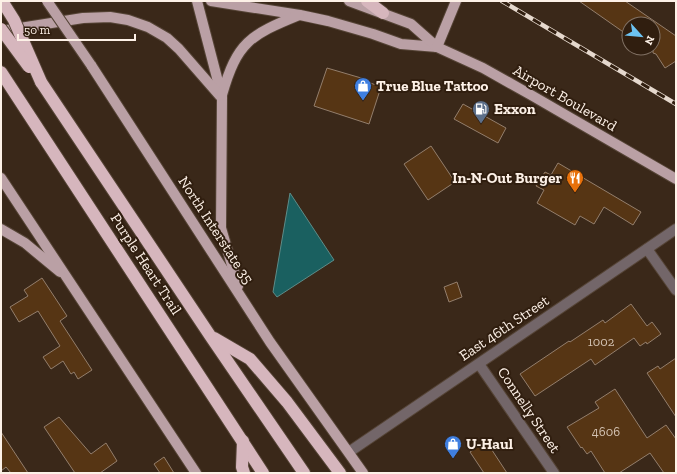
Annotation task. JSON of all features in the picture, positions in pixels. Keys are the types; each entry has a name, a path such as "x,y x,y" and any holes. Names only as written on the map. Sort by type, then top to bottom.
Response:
{"highway":[{"name":"Purple Heart Trail","path":"2,1 14,20 40,82"},
{"path":"367,1 383,13"},
{"name":"Purple Heart Trail","path":"1,30 40,82 304,473"},
{"name":"Purple Heart Trail","path":"3,75 263,473"},
{"path":"211,337 250,359 287,402 340,473"},
{"path":"243,441 242,467 244,473"}],"main road":[{"name":"North Interstate 35","path":"47,1 91,65 270,342 363,473"},
{"path":"197,1 222,97"},
{"name":"Airport Boulevard","path":"211,1 300,15 345,26 401,44 437,47"},
{"name":"Airport Boulevard","path":"349,1 411,24 437,47 483,68 676,179"},
{"path":"437,47 456,1"},
{"path":"241,298 221,228 222,97 228,74 236,58 248,41 262,31 300,15"},
{"path":"1,30 83,18 110,17 128,20 148,27 166,38 179,49 222,97"},
{"path":"1,178 196,473"},
{"path":"1,230 25,243 68,278"}],"street":[{"name":"East 46th Street","path":"349,452 676,229"},
{"path":"647,249 676,290"},
{"name":"Connelly Street","path":"479,364 554,473"}],"water":[{"path":"290,193 334,260 277,297 273,292"}],"building":[{"path":"579,1 625,1 647,16 621,16 621,30"},
{"path":"661,26 676,36 676,61 665,68 657,56 661,56"},
{"path":"327,68 368,80 368,82 381,87 369,124 314,106"},
{"name":"Exxon","path":"463,104 506,128 498,143 454,119"},
{"path":"431,146 455,182 428,200 404,164"},
{"name":"In-N-Out Burger","path":"558,163 641,212 633,225 604,207 594,224 580,216 575,225 537,203 544,190 536,186 545,172 551,175"},
{"path":"42,278 67,316 60,321 92,370 78,379 74,372 71,374 63,361 51,369 43,357 60,346 38,311 19,322 10,307 28,296 24,290"},
{"path":"457,282 462,297 449,302 444,287"},
{"path":"631,304 647,326 652,322 661,334 647,344 646,342 640,346 634,338 595,365 591,359 535,396 520,374 603,320 605,323"},
{"path":"676,358 676,417 647,373 658,366 660,369"},
{"path":"615,389 647,438 666,425 676,439 676,473 664,473 650,453 619,473 605,473 591,451 587,454 582,447 581,448 567,427 599,408 595,402"},
{"path":"59,417 91,454 106,443 117,461 100,473 75,473 44,427"},
{"path":"1,432 28,473 11,473 6,467 1,471"},
{"path":"486,441 507,473 484,473 470,452"},
{"path":"164,457 174,473 160,473 154,464"}],"railway":[{"path":"502,1 676,104"}],"place":[{"name":"True Blue Tattoo","path":"363,101"},
{"name":"Exxon","path":"481,124"},
{"name":"In-N-Out Burger","path":"575,193"},
{"name":"U-Haul","path":"453,459"}]}
